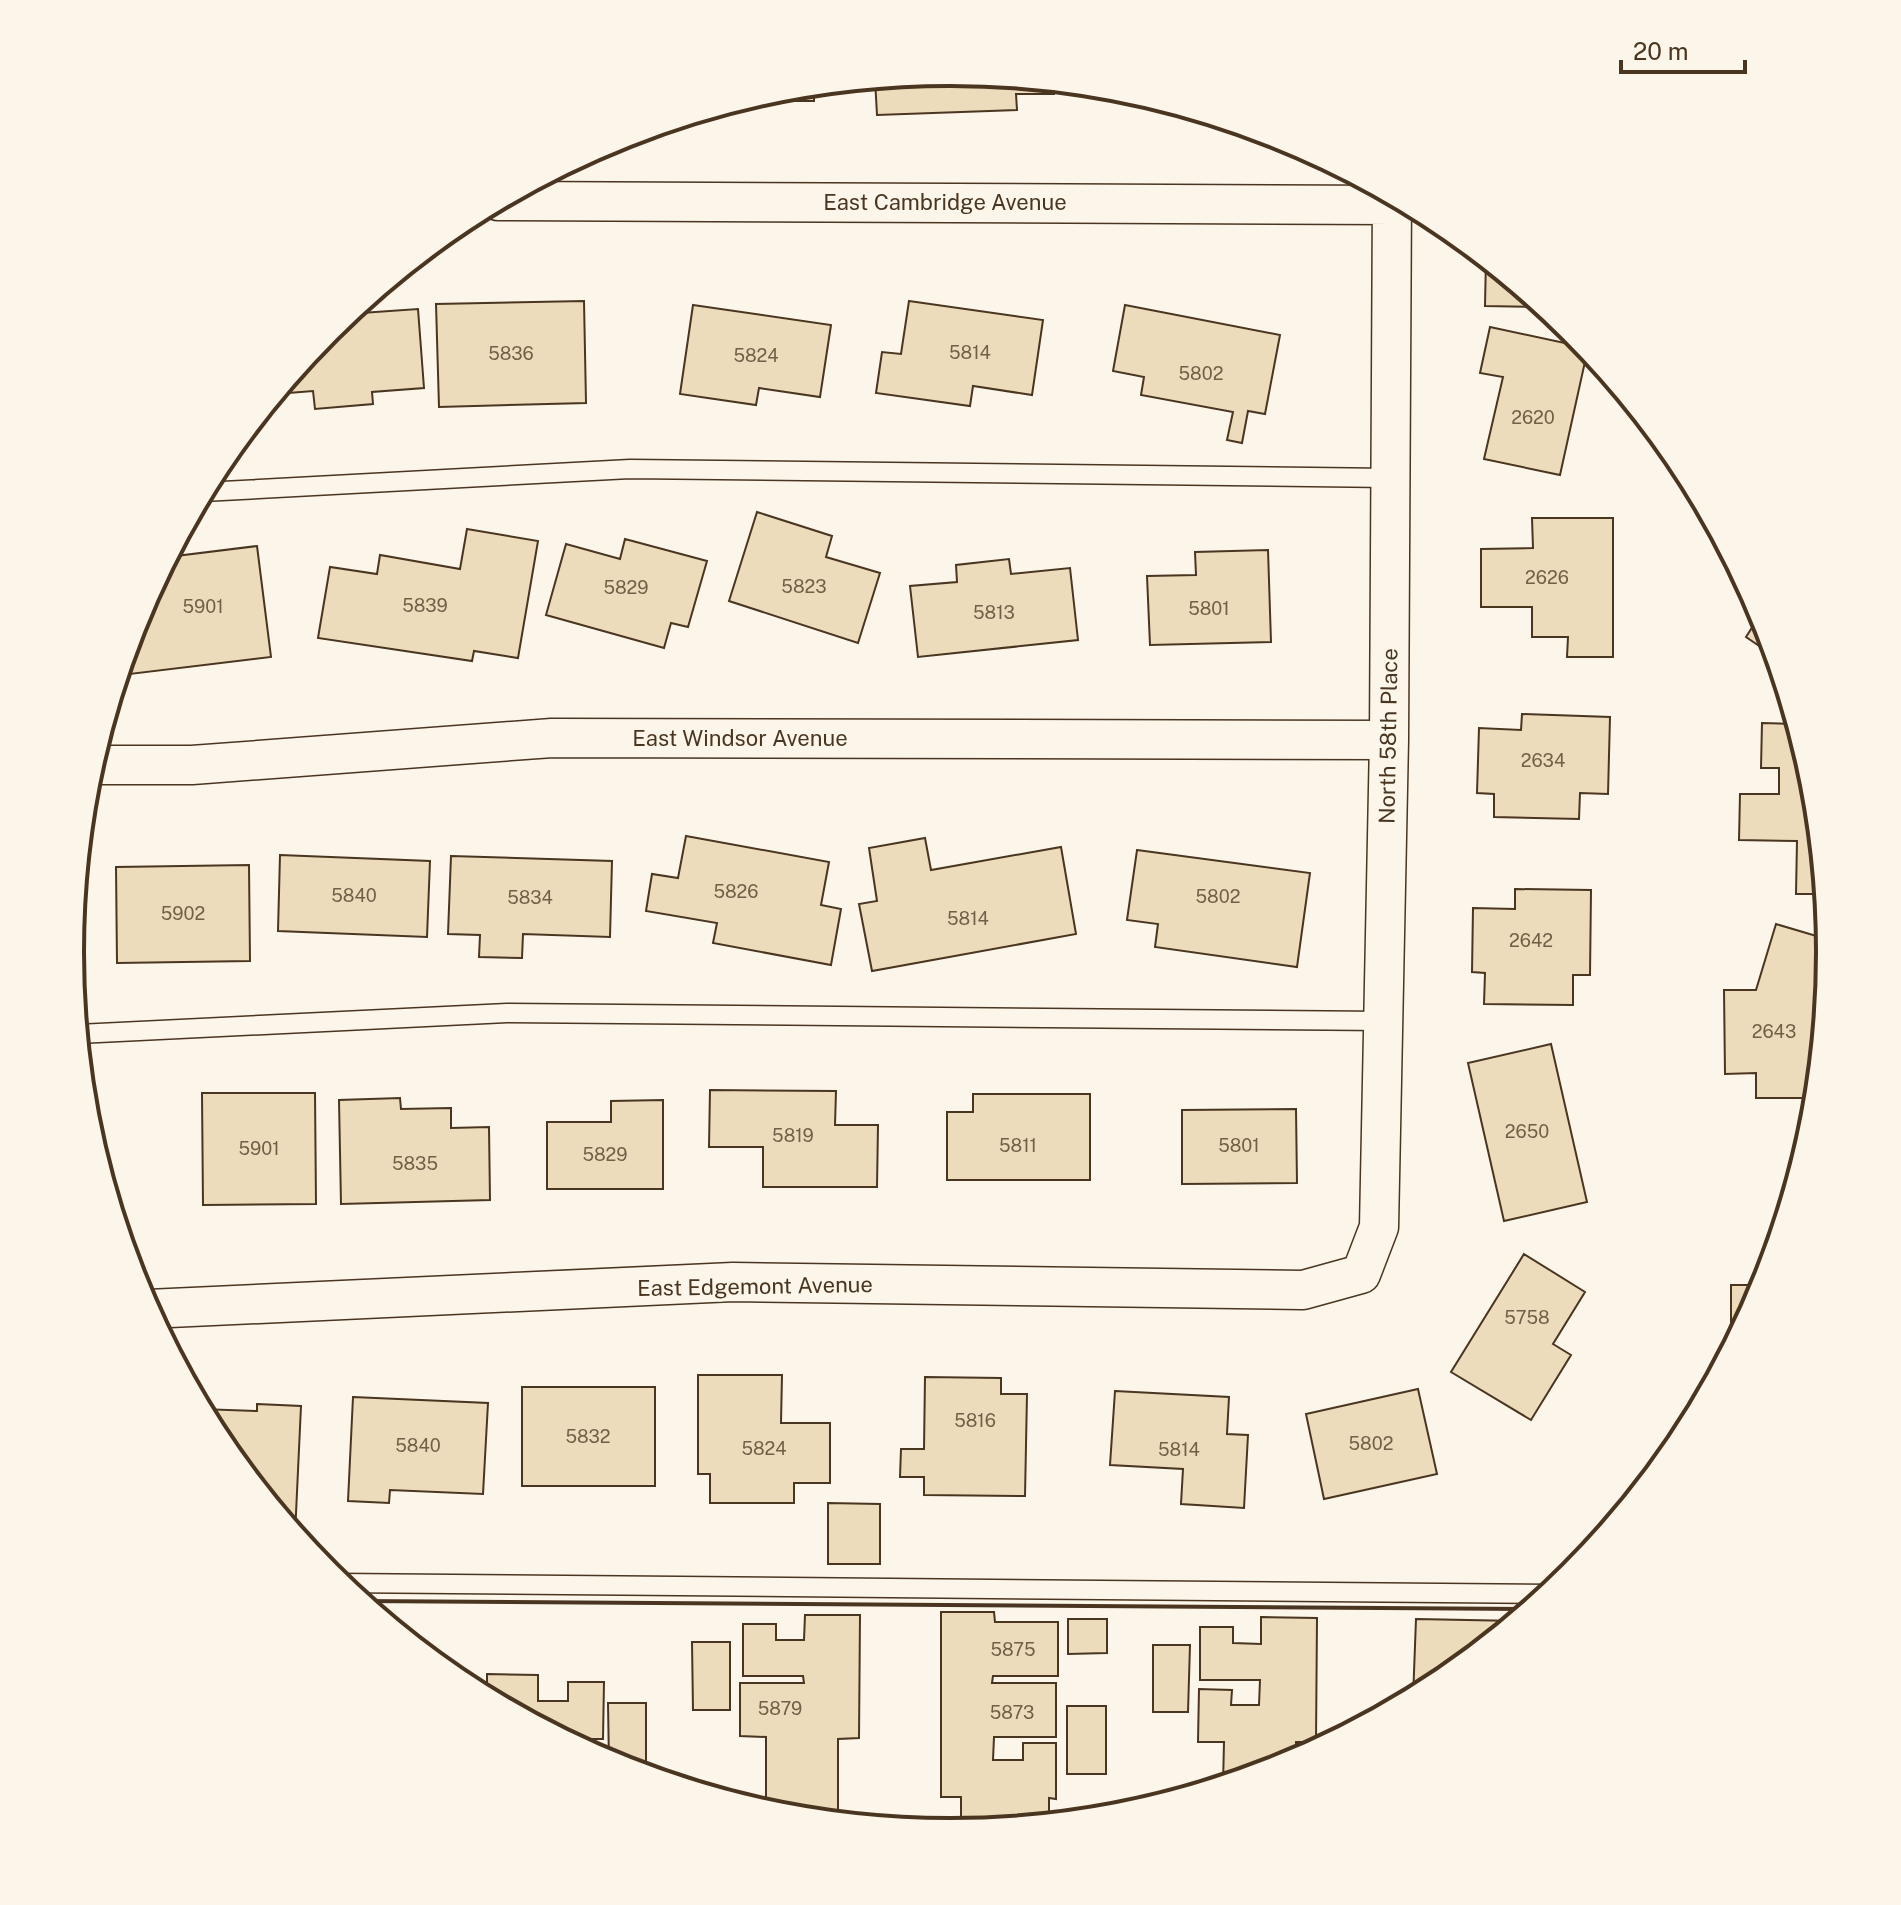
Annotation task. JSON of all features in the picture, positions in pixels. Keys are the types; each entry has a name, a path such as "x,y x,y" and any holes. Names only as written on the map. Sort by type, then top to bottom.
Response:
{"street":[{"name":"East Cambridge Avenue","path":"519,201 1380,200"},
{"name":"North 58th Place","path":"1361,1274 1379,1227 1389,740 1392,207"},
{"name":"East Windsor Avenue","path":"105,765 192,765 552,738 1389,740"},
{"name":"East Edgemont Avenue","path":"161,1308 733,1282 1303,1290 1361,1274"}],"lane":[{"path":"217,491 630,469 1391,478"},
{"path":"88,1034 507,1013 1383,1021"},
{"path":"357,1583 1533,1594"}],"building":[{"path":"950,86 1054,92 1016,94 1017,110 877,115 876,90"},
{"path":"814,97 814,101 792,101"},
{"path":"1486,271 1528,307 1485,306"},
{"path":"584,301 586,403 439,407 436,304"},
{"path":"909,301 1043,320 1032,395 973,386 970,406 876,393 882,352 901,354"},
{"path":"693,305 831,325 820,397 759,388 756,405 680,394"},
{"path":"1125,305 1280,335 1265,414 1248,411 1242,443 1227,440 1233,412 1141,395 1144,377 1113,371"},
{"path":"418,309 424,388 372,392 373,404 315,409 313,391 289,393 338,340 367,313"},
{"path":"1490,327 1566,343 1585,363 1560,475 1484,459 1503,377 1480,373"},
{"path":"757,512 832,536 826,557 880,573 858,643 729,601"},
{"path":"1532,518 1613,518 1613,657 1567,657 1568,637 1532,637 1532,607 1481,607 1481,549 1533,548"},
{"path":"467,529 538,541 518,658 474,651 472,661 318,638 330,567 377,574 380,555 460,569"},
{"path":"625,539 707,561 688,627 671,623 664,648 546,615 566,544 620,559"},
{"path":"257,546 271,657 130,674 180,555"},
{"path":"1268,550 1271,642 1150,645 1147,576 1196,575 1195,552"},
{"path":"1009,559 1011,574 1070,568 1078,640 918,657 910,586 957,582 956,565"},
{"path":"1753,626 1761,647 1746,637"},
{"path":"1522,714 1610,717 1608,794 1580,793 1579,819 1494,817 1494,794 1477,793 1479,728 1521,730"},
{"path":"1762,723 1786,724 1810,839 1815,894 1796,894 1797,841 1739,840 1740,794 1779,794 1779,768 1761,768"},
{"path":"686,836 829,862 821,905 841,909 831,965 713,943 717,923 646,911 652,874 678,878"},
{"path":"925,838 931,870 1061,847 1076,934 872,971 859,904 877,901 869,848"},
{"path":"1137,850 1310,873 1297,967 1155,947 1158,924 1127,920"},
{"path":"280,855 430,861 427,937 278,931"},
{"path":"451,856 612,861 610,937 523,934 522,958 479,957 480,935 448,934"},
{"path":"249,865 250,961 117,963 116,867"},
{"path":"1515,889 1591,890 1590,975 1573,975 1573,1005 1484,1004 1485,973 1472,972 1473,908 1515,909"},
{"path":"1776,924 1816,936 1815,1009 1804,1098 1756,1098 1756,1073 1725,1074 1724,990 1756,990"},
{"path":"1551,1044 1587,1202 1504,1221 1468,1063"},
{"path":"710,1090 836,1091 835,1125 878,1125 877,1187 763,1187 763,1147 709,1147"},
{"path":"202,1093 315,1093 316,1204 203,1205"},
{"path":"973,1094 1090,1094 1090,1180 947,1180 947,1112 973,1112"},
{"path":"400,1098 401,1109 451,1108 451,1128 489,1127 490,1200 341,1204 339,1100"},
{"path":"663,1100 663,1189 547,1189 547,1122 611,1122 611,1101"},
{"path":"1296,1109 1297,1183 1182,1184 1182,1110"},
{"path":"1524,1254 1585,1292 1553,1344 1571,1355 1531,1420 1451,1372"},
{"path":"1731,1285 1751,1285 1731,1329"},
{"path":"698,1375 782,1375 781,1423 830,1423 830,1483 794,1483 794,1503 710,1503 710,1474 698,1474"},
{"path":"925,1377 1001,1378 1001,1394 1027,1394 1025,1496 924,1495 924,1477 900,1477 901,1449 924,1449"},
{"path":"522,1387 655,1387 655,1486 522,1486"},
{"path":"1418,1389 1437,1474 1324,1499 1306,1414"},
{"path":"1115,1391 1229,1397 1227,1434 1248,1435 1244,1508 1181,1504 1183,1469 1110,1465"},
{"path":"353,1397 488,1403 483,1494 390,1490 389,1503 348,1501"},
{"path":"257,1404 301,1406 296,1520 263,1480 215,1409 257,1411"},
{"path":"828,1503 880,1504 880,1564 828,1564"},
{"path":"941,1612 994,1612 995,1622 1058,1622 1058,1676 993,1676 992,1683 1056,1683 1056,1737 994,1737 993,1760 1023,1760 1023,1743 1056,1743 1056,1799 1049,1798 1049,1813 961,1819 961,1797 941,1797"},
{"path":"805,1615 860,1615 859,1738 838,1739 838,1812 766,1798 766,1737 740,1736 740,1683 804,1683 803,1676 743,1676 743,1624 776,1624 776,1640 804,1640"},
{"path":"1261,1617 1317,1618 1316,1738 1296,1742 1296,1747 1223,1775 1224,1742 1198,1742 1199,1689 1232,1690 1231,1705 1259,1705 1260,1680 1200,1680 1200,1627 1233,1627 1233,1643 1261,1644"},
{"path":"1068,1619 1107,1619 1107,1653 1068,1654"},
{"path":"1416,1619 1502,1621 1478,1640 1414,1685"},
{"path":"692,1642 730,1642 730,1710 693,1710"},
{"path":"1153,1645 1190,1645 1188,1712 1153,1712"},
{"path":"487,1674 538,1675 538,1701 568,1701 568,1682 604,1682 603,1739 587,1739 567,1730 487,1684"},
{"path":"608,1703 646,1703 646,1763 609,1748"},
{"path":"1067,1706 1106,1706 1106,1774 1067,1774"}],"wall":[{"path":"376,1601 1516,1609"}]}
